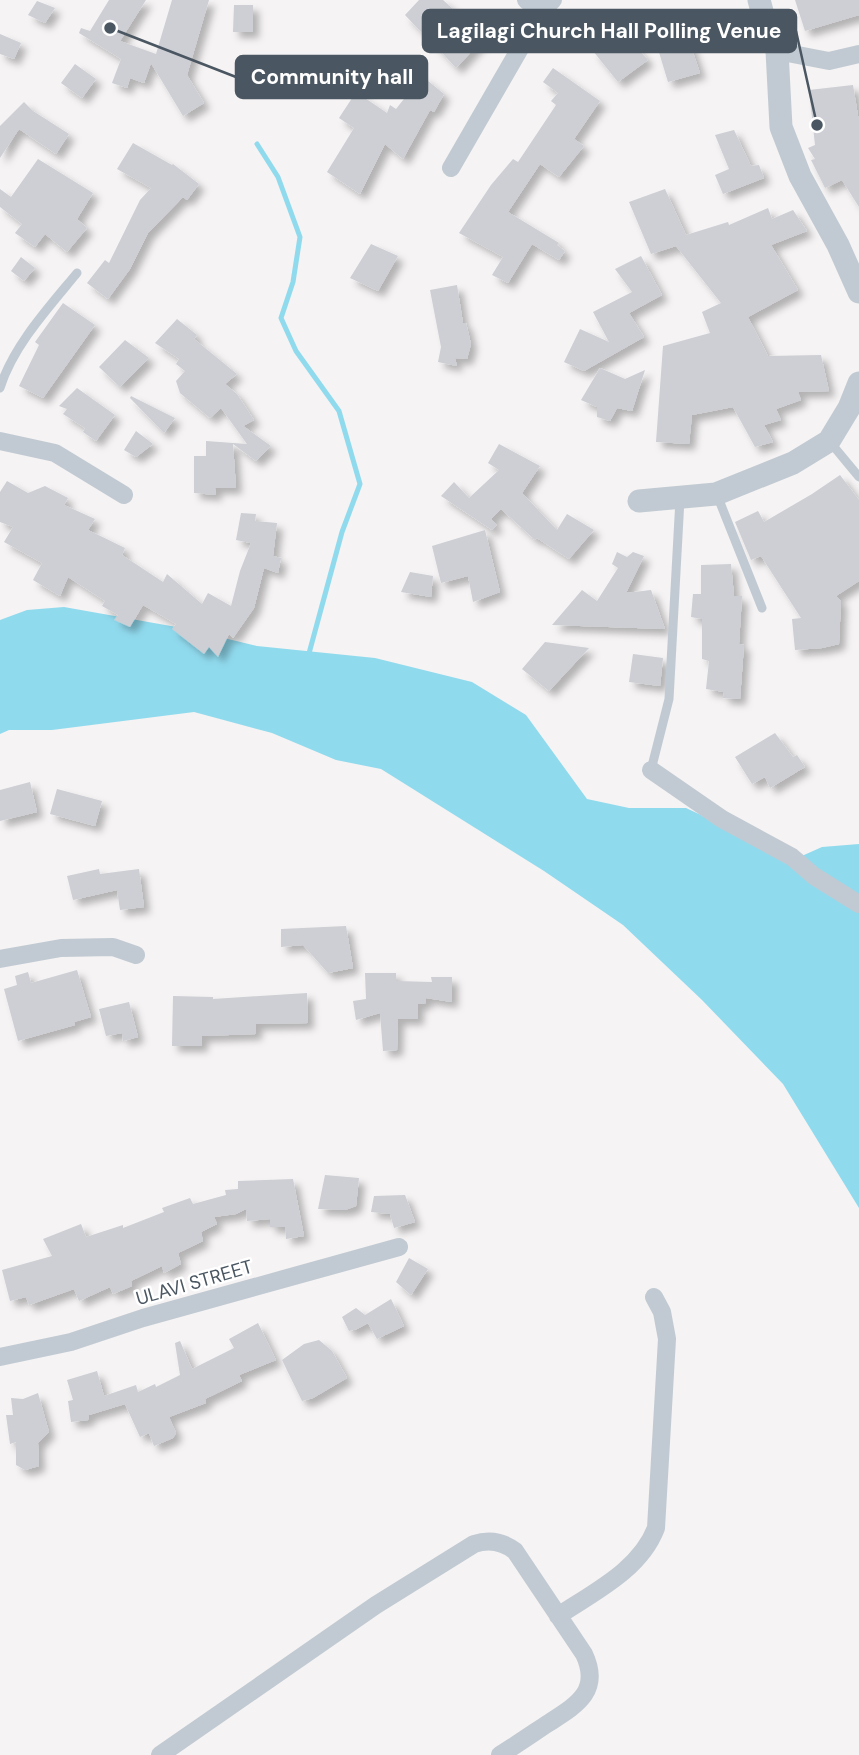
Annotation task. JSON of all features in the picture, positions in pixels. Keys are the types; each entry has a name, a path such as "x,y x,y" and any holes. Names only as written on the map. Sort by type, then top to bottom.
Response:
{"street":[{"path":"451,168 547,6 526,0"},
{"path":"759,0 777,51 781,127 800,176 838,245 859,292"},
{"path":"777,51 830,61 859,54"},
{"path":"639,501 716,494 793,463 829,440 849,408 859,383"},
{"path":"0,441 55,453 124,495"},
{"path":"651,770 722,819 792,857 814,876 859,904"},
{"path":"0,959 61,948 113,947 136,955"},
{"name":"ULAVI STREET","path":"0,1357 71,1342 143,1318 399,1247"},
{"path":"558,1616 629,1567 645,1550 656,1528 667,1339 662,1312 654,1297"},
{"path":"160,1755 376,1605 481,1541 496,1542 515,1551 590,1666 588,1688 578,1703 500,1755"}],"lane":[{"path":"0,388 8,363 77,273"},
{"path":"829,440 859,477"},
{"path":"716,494 762,608"},
{"path":"651,770 669,699 680,497"}],"water":[{"path":"64,607 182,628 257,646 375,658 472,682 526,715 587,799 629,808 686,808 795,859 822,847 859,844 859,1208 783,1084 702,1000 623,925 544,871 381,769 336,760 272,733 194,712 52,730 9,730 0,734 0,620 27,610"}],"building":[{"path":"109,0 146,0 120,41 156,54 172,0 209,0 187,75 204,103 183,116 151,63 144,83 130,78 127,88 112,83 121,59 79,33 81,28 90,31"},
{"path":"419,0 443,0 473,27 475,24 487,35 456,68 405,15"},
{"path":"795,0 859,0 859,15 805,31"},
{"path":"37,1 55,8 45,23 28,15"},
{"path":"234,5 253,5 253,32 233,32"},
{"path":"622,32 648,60 618,82 593,51"},
{"path":"0,34 21,43 14,59 0,54"},
{"path":"689,41 700,73 668,82 658,49"},
{"path":"75,64 96,79 82,98 61,83"},
{"path":"553,68 600,101 574,139 584,146 559,177 540,164 508,212 559,243 557,245 565,251 559,260 532,244 508,283 492,275 503,257 459,233 491,185 513,159 518,162 556,105 551,101 558,93 543,82"},
{"path":"422,76 444,94 434,112 430,110 403,159 385,144 360,194 327,172 354,128 339,118 356,92 387,113 390,105 396,109"},
{"path":"853,85 859,122 859,207 842,180 825,188 811,160 815,159 808,148 815,145 809,90"},
{"path":"24,102 33,111 69,134 56,154 19,129 0,158 0,126"},
{"path":"734,130 751,166 759,165 764,178 723,194 715,175 729,169 715,135"},
{"path":"133,143 173,164 199,184 187,200 183,197 148,233 130,269 108,299 87,283 105,260 109,263 140,200 151,188 117,169"},
{"path":"38,159 93,193 77,219 87,228 67,252 45,234 35,247 15,233 22,224 0,207 0,189 11,197"},
{"path":"665,189 686,235 728,222 729,225 768,208 772,219 793,210 807,231 771,245 798,290 748,317 768,356 821,355 829,391 798,392 801,400 776,409 781,420 764,425 773,442 755,447 733,407 692,415 689,444 656,442 663,346 710,333 702,312 721,303 676,246 651,254 629,202"},
{"path":"371,244 398,256 378,291 350,278"},
{"path":"641,256 662,295 629,313 644,337 584,371 564,362 580,329 609,342 593,312 632,292 615,269"},
{"path":"21,257 35,268 24,281 11,271"},
{"path":"457,285 463,323 466,323 471,344 467,359 455,358 457,366 438,362 441,347 430,290"},
{"path":"63,303 95,325 43,398 19,386 39,345 35,342"},
{"path":"177,319 197,335 194,339 237,374 225,384 237,394 254,420 243,426 271,446 256,461 233,444 236,488 215,488 216,495 194,493 194,456 206,456 206,441 247,444 221,408 210,418 180,393 176,381 185,371 176,364 179,359 155,343"},
{"path":"125,340 149,358 120,387 99,367"},
{"path":"600,368 625,379 645,370 632,411 617,408 610,421 597,417 597,407 581,400"},
{"path":"77,388 115,415 96,441 83,432 85,428 63,414 67,409 59,406"},
{"path":"131,396 175,418 164,433 130,398"},
{"path":"136,431 153,444 136,457 124,450"},
{"path":"499,444 540,466 522,493 557,530 567,514 594,530 569,559 537,538 535,540 501,509 491,519 497,525 492,530 441,496 454,482 469,498 499,470 488,463"},
{"path":"840,475 859,500 859,581 836,596 841,601 839,644 795,650 792,619 801,618 761,556 751,560 735,522 758,511 764,522"},
{"path":"7,481 28,493 45,486 68,498 64,505 95,519 88,530 125,548 122,555 163,582 167,574 202,604 208,593 231,606 251,543 236,540 241,513 256,514 255,521 277,523 273,556 281,558 278,573 264,568 254,608 233,638 229,634 218,657 209,647 204,654 172,629 176,624 143,605 130,627 114,620 118,615 102,606 105,601 68,577 60,596 33,580 42,563 4,542 13,527 0,522 0,492"},
{"path":"485,530 500,592 473,602 468,576 441,583 432,546"},
{"path":"617,552 627,557 633,552 644,556 626,593 651,590 665,629 552,625 582,590 597,601 618,568 612,564"},
{"path":"731,564 734,596 742,596 739,644 744,645 740,699 723,698 724,692 706,689 709,661 702,659 702,619 691,617 693,594 701,594 701,565"},
{"path":"410,572 433,576 431,597 401,592"},
{"path":"545,642 589,648 549,691 522,669"},
{"path":"633,654 663,658 660,686 629,682"},
{"path":"775,733 793,757 797,755 805,767 770,788 765,777 752,784 735,757"},
{"path":"30,782 37,812 0,821 0,790"},
{"path":"57,789 102,801 95,826 50,814"},
{"path":"99,869 100,874 139,869 144,907 120,910 117,890 73,900 67,876"},
{"path":"346,926 353,968 328,973 303,945 281,947 281,929"},
{"path":"77,970 91,1017 74,1022 75,1025 18,1041 4,989 17,985 15,976 28,972 31,983"},
{"path":"365,973 396,973 396,981 432,982 431,977 452,977 452,1002 426,998 426,1003 418,1004 418,1019 398,1019 397,1050 383,1051 380,1013 356,1020 353,1001 366,999"},
{"path":"307,993 308,1023 256,1024 256,1034 202,1036 202,1046 172,1046 173,996 213,999"},
{"path":"129,1002 138,1037 123,1041 122,1033 106,1036 99,1009"},
{"path":"325,1175 359,1178 356,1206 345,1210 318,1209"},
{"path":"293,1179 304,1236 286,1239 285,1227 270,1227 270,1219 247,1221 246,1209 236,1214 214,1217 217,1224 201,1232 203,1241 178,1253 181,1264 164,1273 162,1266 131,1281 132,1286 113,1294 110,1287 79,1301 74,1289 29,1305 26,1297 10,1301 2,1270 52,1256 43,1239 81,1224 86,1237 123,1225 123,1228 164,1212 162,1208 190,1198 193,1204 226,1195 225,1190 238,1189 238,1181"},
{"path":"405,1195 415,1222 394,1228 390,1214 371,1212 374,1196"},
{"path":"409,1258 428,1269 411,1295 396,1282"},
{"path":"391,1299 404,1326 377,1339 368,1323 349,1331 342,1317 356,1308 365,1315"},
{"path":"258,1323 276,1360 239,1375 242,1381 205,1399 206,1403 169,1417 176,1433 173,1438 154,1446 149,1433 140,1437 125,1404 89,1415 88,1420 71,1422 68,1401 73,1400 67,1380 97,1371 104,1396 136,1385 138,1392 155,1384 156,1387 180,1375 175,1343 180,1341 192,1369 234,1348 229,1339"},
{"path":"319,1340 332,1351 347,1378 313,1398 302,1401 282,1360 304,1344"},
{"path":"38,1393 49,1432 38,1443 39,1466 25,1470 16,1465 16,1442 10,1444 6,1415 13,1415 11,1398 23,1399"}],"waterway":[{"path":"257,144 278,177 300,237 293,282 281,318 296,351 339,411 360,484 342,532 308,657"}],"place":[{"name":"Community hall","path":"110,28"},
{"name":"Lagilagi Church Hall Polling Venue","path":"817,125"}]}
